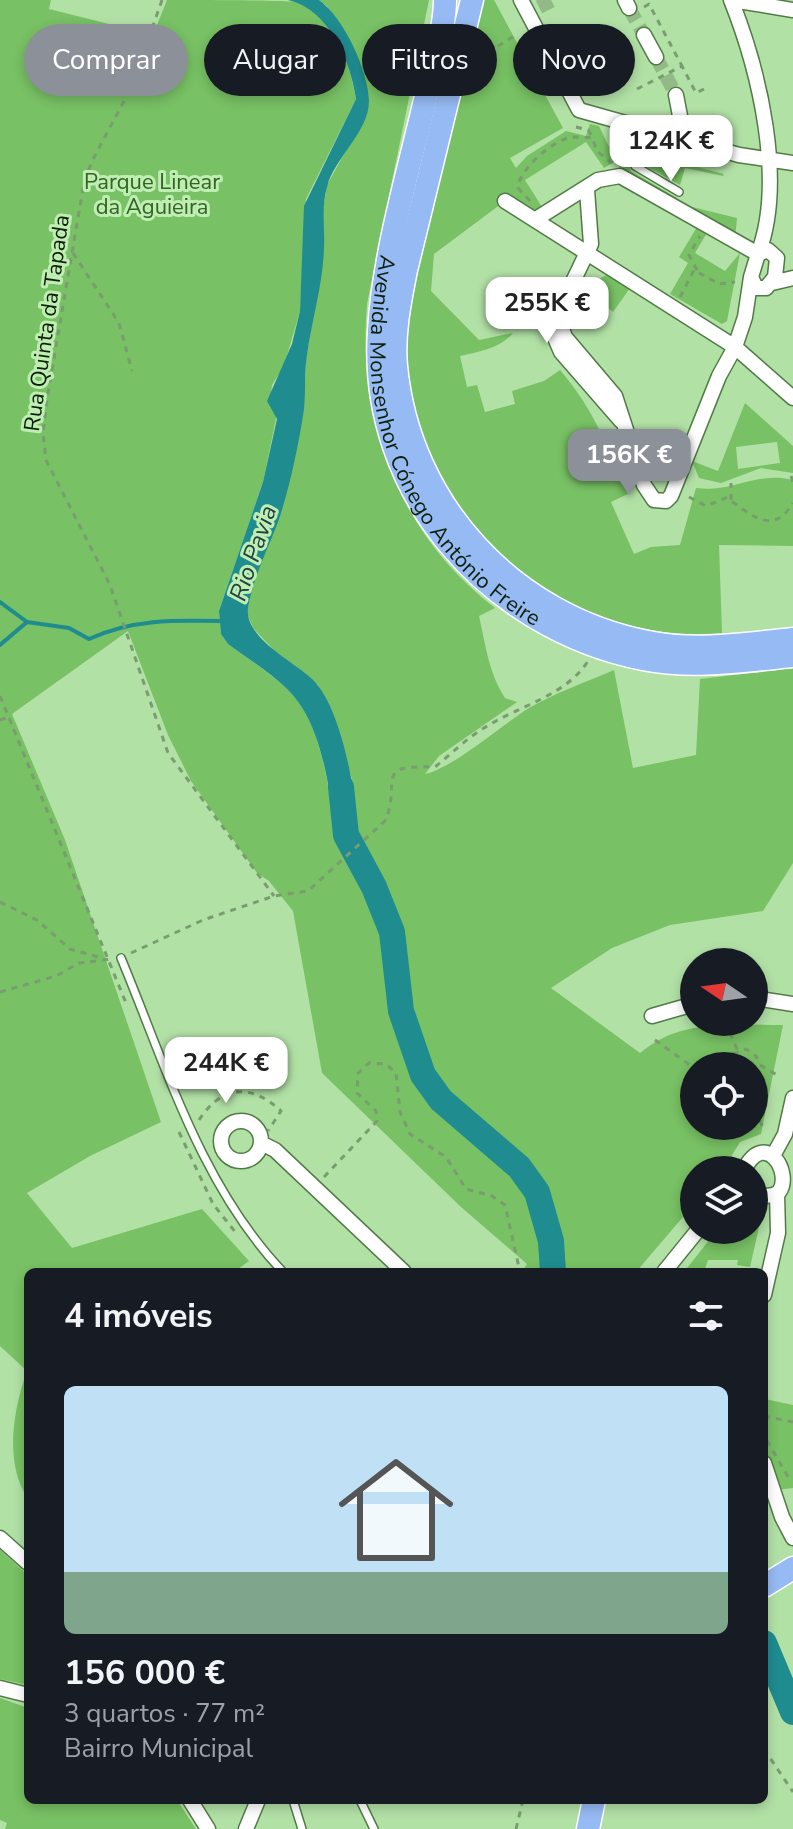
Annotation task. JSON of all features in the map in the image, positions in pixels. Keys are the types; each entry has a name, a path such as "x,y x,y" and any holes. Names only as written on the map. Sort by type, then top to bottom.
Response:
{"main road":[{"name":"Avenida Monsenhor Cónego António Freire","path":"445,0 382,304 378,358 386,415 408,478 423,508 468,567 522,612 597,648 677,663 793,656"},
{"name":"Avenida Monsenhor Cónego António Freire","path":"472,0 398,313 396,366 404,411 423,467 450,515 492,564 535,598 581,622 614,635 680,647 793,639"},
{"path":"768,1583 791,1569"},
{"path":"588,1829 593,1804"}],"street":[{"path":"521,0 534,11 575,105 584,112 770,160 793,163"},
{"path":"781,262 764,234 770,160 754,67 731,0 793,10"},
{"path":"644,35 656,57"},
{"path":"669,135 680,116 676,95"},
{"path":"535,213 587,190 606,177 626,178 781,262"},
{"path":"587,190 591,244 557,315 565,337 615,396 648,494 654,500 666,501 671,496 745,317 757,296 769,286 781,262"},
{"path":"505,201 535,213 587,252 735,347 793,398"},
{"path":"745,279 781,262"},
{"path":"745,279 756,288 769,286"},
{"path":"745,279 745,317"},
{"path":"768,1000 793,1004"},
{"path":"652,1016 680,1008"},
{"path":"774,1154 785,1134 793,1098"},
{"path":"265,1137 400,1268"},
{"path":"768,1277 778,1233 770,1193 790,1170 774,1154"},
{"path":"760,1156 774,1154"},
{"path":"667,1268 687,1244"},
{"path":"768,1472 793,1538"},
{"path":"0,1538 24,1559"},
{"path":"0,1688 24,1694"},
{"path":"192,1804 208,1829"},
{"path":"246,1829 256,1804"}],"lane":[{"path":"611,119 635,166 679,192"},
{"path":"121,958 214,1180 279,1268"},
{"path":"294,1804 302,1829"},
{"path":"362,1804 374,1829"}],"path":[{"name":"Rua Quinta da Tapada","path":"162,0 132,86 87,171 47,399 43,433 46,460 110,585 168,753 274,896"},
{"path":"637,89 682,66 696,93 704,89"},
{"path":"576,127 588,130 597,151 611,164"},
{"path":"535,213 528,196 517,185 530,163 568,139 592,137"},
{"path":"701,229 689,255 697,270 719,284 745,279"},
{"path":"72,249 119,323 132,371"},
{"path":"678,300 688,278 697,270"},
{"path":"731,483 731,500"},
{"path":"689,497 706,506 721,499 731,500 746,515 766,519 778,518 793,503"},
{"path":"0,992 56,976 79,963 121,958 189,926 274,896 308,891 386,820 391,804 389,785 394,772 403,766 435,767 444,755 484,727 565,687 580,673 597,648"},
{"path":"0,720 9,717"},
{"path":"0,902 37,920 70,949 109,960"},
{"path":"731,1036 738,1051 746,1049 753,1052"},
{"path":"655,1040 680,1058"},
{"path":"324,1177 377,1121 376,1111 357,1093 358,1073 369,1063 386,1064 396,1073 400,1112 410,1134 446,1157 466,1189 492,1196 505,1205 519,1268"},
{"path":"768,1070 777,1075"},
{"path":"193,1131 212,1103 239,1092 266,1097 281,1111 265,1137"},
{"path":"768,1416 793,1422"},
{"path":"768,1442 785,1473 793,1478"},
{"path":"768,1755 793,1792"},
{"path":"516,1829 522,1804"}],"green space":[{"name":"Parque Linear da Aguieira","path":"0,0 51,0 49,9 109,24 24,24 24,96 188,96 188,24 157,24 167,0 297,2 309,8 325,24 204,24 204,96 346,96 346,62 356,99 306,199 300,311 284,366 272,385 270,405 277,414 263,482 219,611 221,634 228,644 288,690 308,718 321,753 335,825 356,812 353,783 342,745 318,685 283,660 253,628 247,613 252,587 286,493 304,410 306,360 324,246 322,215 327,185 365,116 369,103 366,96 409,96 367,304 369,391 378,433 410,511 462,579 495,608 479,616 486,648 491,668 505,698 517,702 439,756 425,774 448,764 529,708 614,670 633,768 696,755 700,679 793,668 793,863 763,911 670,925 612,948 551,988 640,1053 680,1032 680,1036 768,1036 768,1025 783,1025 768,1099 768,1052 680,1052 680,1140 745,1140 740,1142 732,1156 680,1156 680,1220 639,1268 524,1268 527,1264 461,1207 322,1073 293,911 269,881 257,873 191,781 168,735 128,631 12,714 65,840 161,1122 90,1156 27,1193 72,1248 202,1209 249,1261 239,1268 24,1268 24,1368 0,1346"},
{"name":"Parque Linear da Aguieira","path":"319,0 429,0 424,24 362,24 362,87 346,50 346,24 335,24 327,6"},
{"path":"484,0 494,0 513,35 513,96 546,96 563,128 510,158 516,168 527,156 566,131 586,136 590,124 599,126 613,155 625,158 631,171 677,198 676,203 737,218 735,240 622,172 616,161 604,168 586,142 525,180 542,207 533,213 501,204 434,254 431,291 479,340 513,333 496,346 460,356 467,387 477,385 485,412 515,404 512,391 544,381 560,370 572,384 599,429 628,494 611,502 634,554 651,547 680,545 696,488 721,488 767,478 793,480 793,546 719,545 722,633 669,633 618,622 569,603 523,575 502,557 462,511 429,456 417,427 405,372 406,330 417,267 444,153 458,96 497,96 497,24 477,24"},
{"path":"657,156 724,174 685,168 680,185 640,163 641,157 655,161"},
{"path":"697,227 707,233 695,253 725,271 740,253 727,321 722,324 670,294 688,263 679,257"},
{"path":"608,274 630,288 613,312 585,287"},
{"path":"745,403 793,446 793,473 761,468 721,483 699,478 692,461 718,471","holes":["777,442 780,463 738,469 736,447"]},
{"path":"706,1244 755,1244 750,1267 737,1265 738,1260 708,1260 705,1268 687,1268"},
{"name":"Parque Linear da Aguieira","path":"24,1381 24,1492 13,1453 15,1419"},
{"path":"768,1400 793,1405 793,1488 776,1490 768,1455"},
{"path":"0,1550 24,1571 24,1684 0,1679"},
{"path":"0,1698 24,1707 24,1804 180,1804 196,1829 5,1829 7,1823 0,1820"}],"water":[{"path":"288,0 319,0 340,24 324,24 302,5"},
{"path":"346,32 362,69 362,96 369,96 369,101 358,134 331,176 325,195 323,261 307,355 299,438 282,509 248,608 254,630 314,681 331,708 348,763 356,813 335,826 321,754 308,719 288,690 228,644 221,634 219,611 263,482 277,419 267,401 292,344 300,311 304,206 356,99 349,69"}],"waterway":[{"path":"0,602 27,622 69,628 89,639 137,624 221,621"},
{"path":"0,645 27,622"},
{"name":"Rio Pavia","path":"341,787 346,835 374,887 392,932 401,1011 423,1075 441,1100 519,1167 537,1192 551,1241 553,1268"},
{"name":"Rio Pavia","path":"768,1653 793,1712"}],"tunnel":[{"path":"539,7 553,0"},
{"path":"629,8 644,35"},
{"path":"656,57 676,95"}]}
